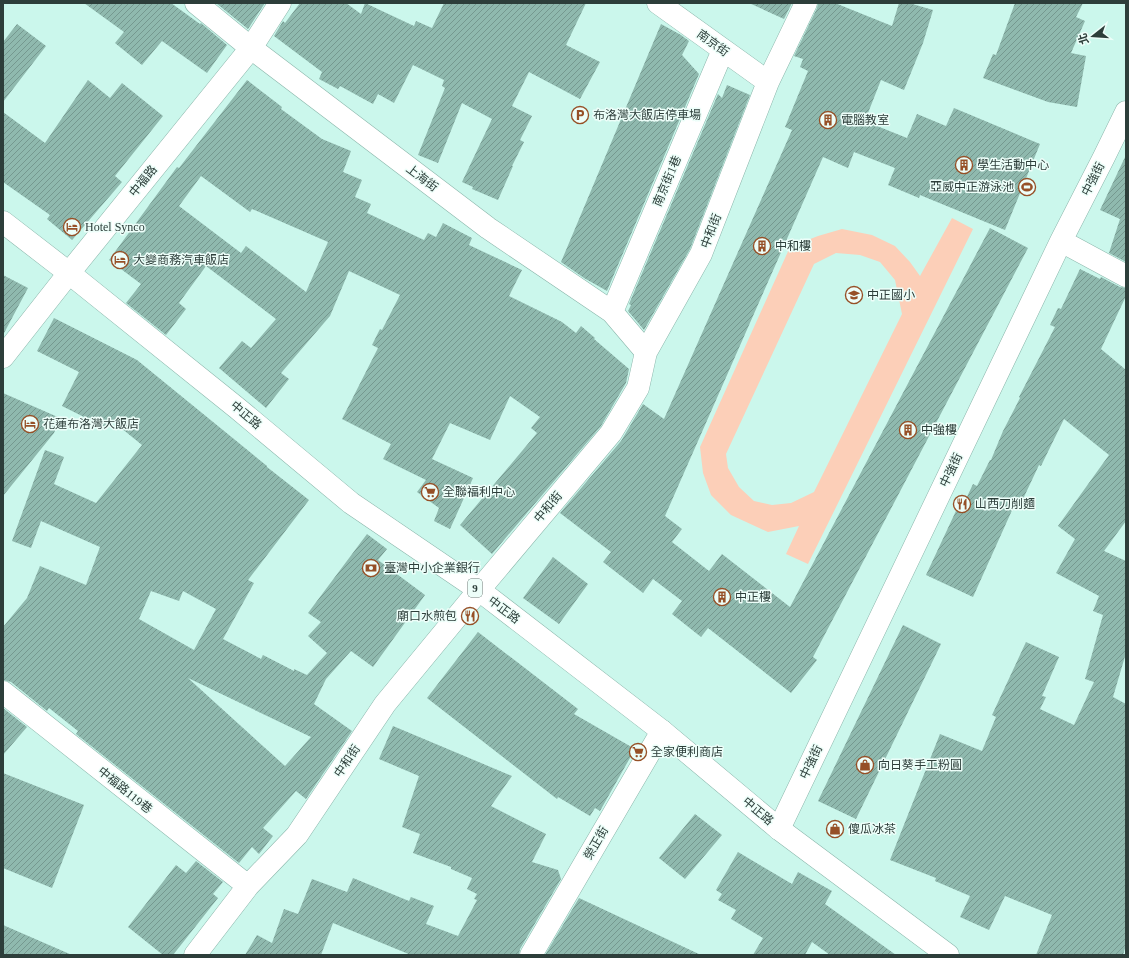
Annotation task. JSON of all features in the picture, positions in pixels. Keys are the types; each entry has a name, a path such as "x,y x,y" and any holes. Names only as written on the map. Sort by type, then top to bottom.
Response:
{"street":[{"name":"上海街","path":"196,3 251,48 488,228 612,312 646,352"},
{"name":"中福路","path":"3,357 251,48 280,3"},
{"name":"南京街","path":"658,3 768,82"},
{"name":"中和街","path":"195,955 248,886 297,836 385,704 478,590 611,433 638,388 646,352 701,254 768,82 806,3"},
{"name":"南京街1巷","path":"612,312 723,50"},
{"name":"中強街","path":"779,829 1061,241 1126,112"},
{"name":"中正路","path":"3,222 237,408 351,503 478,590 662,731 779,829 948,955"},
{"path":"1061,241 1126,276"},
{"name":"中福路119巷","path":"3,692 248,886"},
{"name":"榮正街","path":"531,955 662,731"}],"shaded area":[{"path":"952,218 973,229 808,564 786,554 799,526 768,532 731,515 711,495 703,473 700,447 790,247 818,236 842,229 872,235 895,246 910,262 920,276","holes":["836,253 860,255 880,262 895,280 902,314 814,492 791,503 772,505 754,501 739,487 728,468 726,454 814,264"]}],"building":[{"path":"84,3 171,3 200,24 201,23 227,45 207,73 162,41 142,65 115,43 124,32"},
{"path":"216,3 265,3 248,29"},
{"path":"300,3 346,3 361,14 365,3 414,26 416,21 432,28 444,3 586,3 566,45 600,62 580,99 529,72 512,106 532,116 520,140 524,142 498,200 472,189 473,187 462,182 492,119 462,103 438,163 418,155 445,88 442,86 444,80 413,65 394,103 378,94 373,104 340,86 338,89 319,79 322,72 274,36 283,21 285,23"},
{"path":"749,3 792,3 784,19"},
{"path":"818,3 835,3 892,26 899,3 909,3 933,10 923,43 904,90 881,80 868,113 870,113 867,122 907,138 917,114 946,126 954,108 1040,144 1005,230 920,195 919,198 888,185 895,168 854,152 848,168 823,157 665,516 682,529 672,542 709,571 722,554 790,607 990,228 1028,248 813,657 817,660 791,693 708,628 701,637 672,614 682,601 653,579 643,593 603,562 611,552 560,513 621,441 643,404 664,419 792,130 785,127 808,71 800,67 803,59 794,56"},
{"path":"1015,3 1083,3 1076,17 1085,21 1071,53 1086,56 1077,107 1048,102 983,78 993,54 996,55"},
{"path":"17,24 46,46 3,102 3,42"},
{"path":"661,24 689,41 682,55 699,74 607,291 584,278 561,262"},
{"path":"88,80 110,98 122,83 163,116 115,176 122,182 72,240 47,219 50,215 3,182 3,112 45,143"},
{"path":"247,80 282,107 281,109 322,139 351,151 343,172 362,180 355,197 371,204 367,213 424,240 428,233 436,237 443,223 472,238 469,245 522,270 509,296 562,322 576,333 581,326 629,369 626,383 601,426 492,554 460,525 537,433 531,428 540,417 510,396 490,440 450,423 432,459 473,478 450,529 434,521 439,508 417,492 426,480 383,459 391,444 342,419 378,348 372,345 380,329 382,330 400,295 349,271 330,316 281,373 289,379 266,408 219,368 242,341 251,348 276,319 206,266 179,303 186,309 166,335 126,303 141,284 109,260 177,167 179,168","holes":["201,176 250,212 252,209 328,242 306,292 246,246 241,253 179,206"]},
{"path":"727,85 750,95 690,249 644,330 628,311 631,305 629,304 718,94 722,98"},
{"path":"1126,155 1126,262 1109,253 1120,219 1100,210"},
{"path":"1080,269 1100,279 1101,277 1120,287 1126,288 1126,296 1101,349 1126,370 1126,521 1104,551 1126,561 1126,653 1113,697 1126,704 1126,945 1123,955 1036,955 1052,915 1005,896 989,930 960,917 970,896 935,881 936,878 890,860 940,734 982,751 996,717 992,715 1026,642 1059,657 1042,696 1046,697 1040,709 1074,725 1094,682 1085,679 1103,615 1093,611 1099,596 1056,573 1075,539 1058,526 1109,455 1064,419 1041,466 1039,465 1023,499 1018,497 973,597 926,575 962,498 966,499 973,484 977,486 991,460 1003,431 1020,398 1019,397 1055,327 1050,325 1058,308 1061,309"},
{"path":"3,275 28,288 3,335"},
{"path":"54,318 137,360 309,500 248,580 254,583 223,639 261,659 263,655 294,671 294,669 307,675 327,653 308,636 321,622 308,613 367,534 387,549 378,560 425,595 373,667 351,651 326,679 314,704 352,731 306,799 296,791 263,828 273,836 259,854 252,847 239,863 76,734 78,731 49,708 47,711 11,682 3,680 3,627 27,598 40,566 86,585 100,547 41,521 31,548 12,541 45,450 64,457 54,484 96,503 142,445 110,419 106,428 62,406 79,372 37,351","holes":["151,591 179,601 183,591 216,609 194,650 139,619","188,678 311,737 285,766"]},
{"path":"3,393 60,418 54,433 3,496"},
{"path":"553,557 588,584 559,624 523,598"},
{"path":"903,625 941,644 856,819 818,801"},
{"path":"478,632 578,709 574,714 635,749 600,811 595,808 590,816 558,797 557,799 427,698"},
{"path":"3,708 27,727 3,755"},
{"path":"393,726 512,776 491,806 546,834 532,862 558,870 561,879 520,949 519,955 411,955 333,923 321,955 245,955 257,935 272,943 284,909 298,914 312,879 347,892 353,878 409,901 411,897 434,906 426,924 458,936 477,900 474,899 477,894 467,889 472,878 451,869 451,867 413,853 420,834 402,827 419,776 379,759"},
{"path":"3,773 84,805 52,888 3,868"},
{"path":"695,814 722,835 685,879 659,858"},
{"path":"738,852 792,884 798,872 832,891 825,904 896,955 830,955 812,942 805,955 753,955 763,938 731,919 736,910 718,900 722,894 716,890"},
{"path":"196,861 223,882 213,894 218,898 173,955 163,955 128,927 176,865 186,873"},
{"path":"579,898 701,955 545,955"},
{"path":"3,925 72,955 3,955"}],"place":[{"name":"布洛灣大飯店停車場","path":"580,115"},
{"name":"電腦教室","path":"828,120"},
{"name":"學生活動中心","path":"964,165"},
{"name":"亞威中正游泳池","path":"1027,187"},
{"name":"Hotel Synco","path":"72,227"},
{"name":"中和樓","path":"762,246"},
{"name":"大變商務汽車飯店","path":"120,260"},
{"name":"中正國小","path":"854,295"},
{"name":"花蓮布洛灣大飯店","path":"30,424"},
{"name":"中強樓","path":"908,430"},
{"name":"全聯福利中心","path":"430,492"},
{"name":"山西刀削麵","path":"962,504"},
{"name":"臺灣中小企業銀行","path":"371,568"},
{"name":"中正樓","path":"722,597"},
{"name":"廟口水煎包","path":"470,616"},
{"name":"全家便利商店","path":"638,752"},
{"name":"向日葵手工粉圓","path":"865,765"},
{"name":"傻瓜冰茶","path":"835,829"}]}
